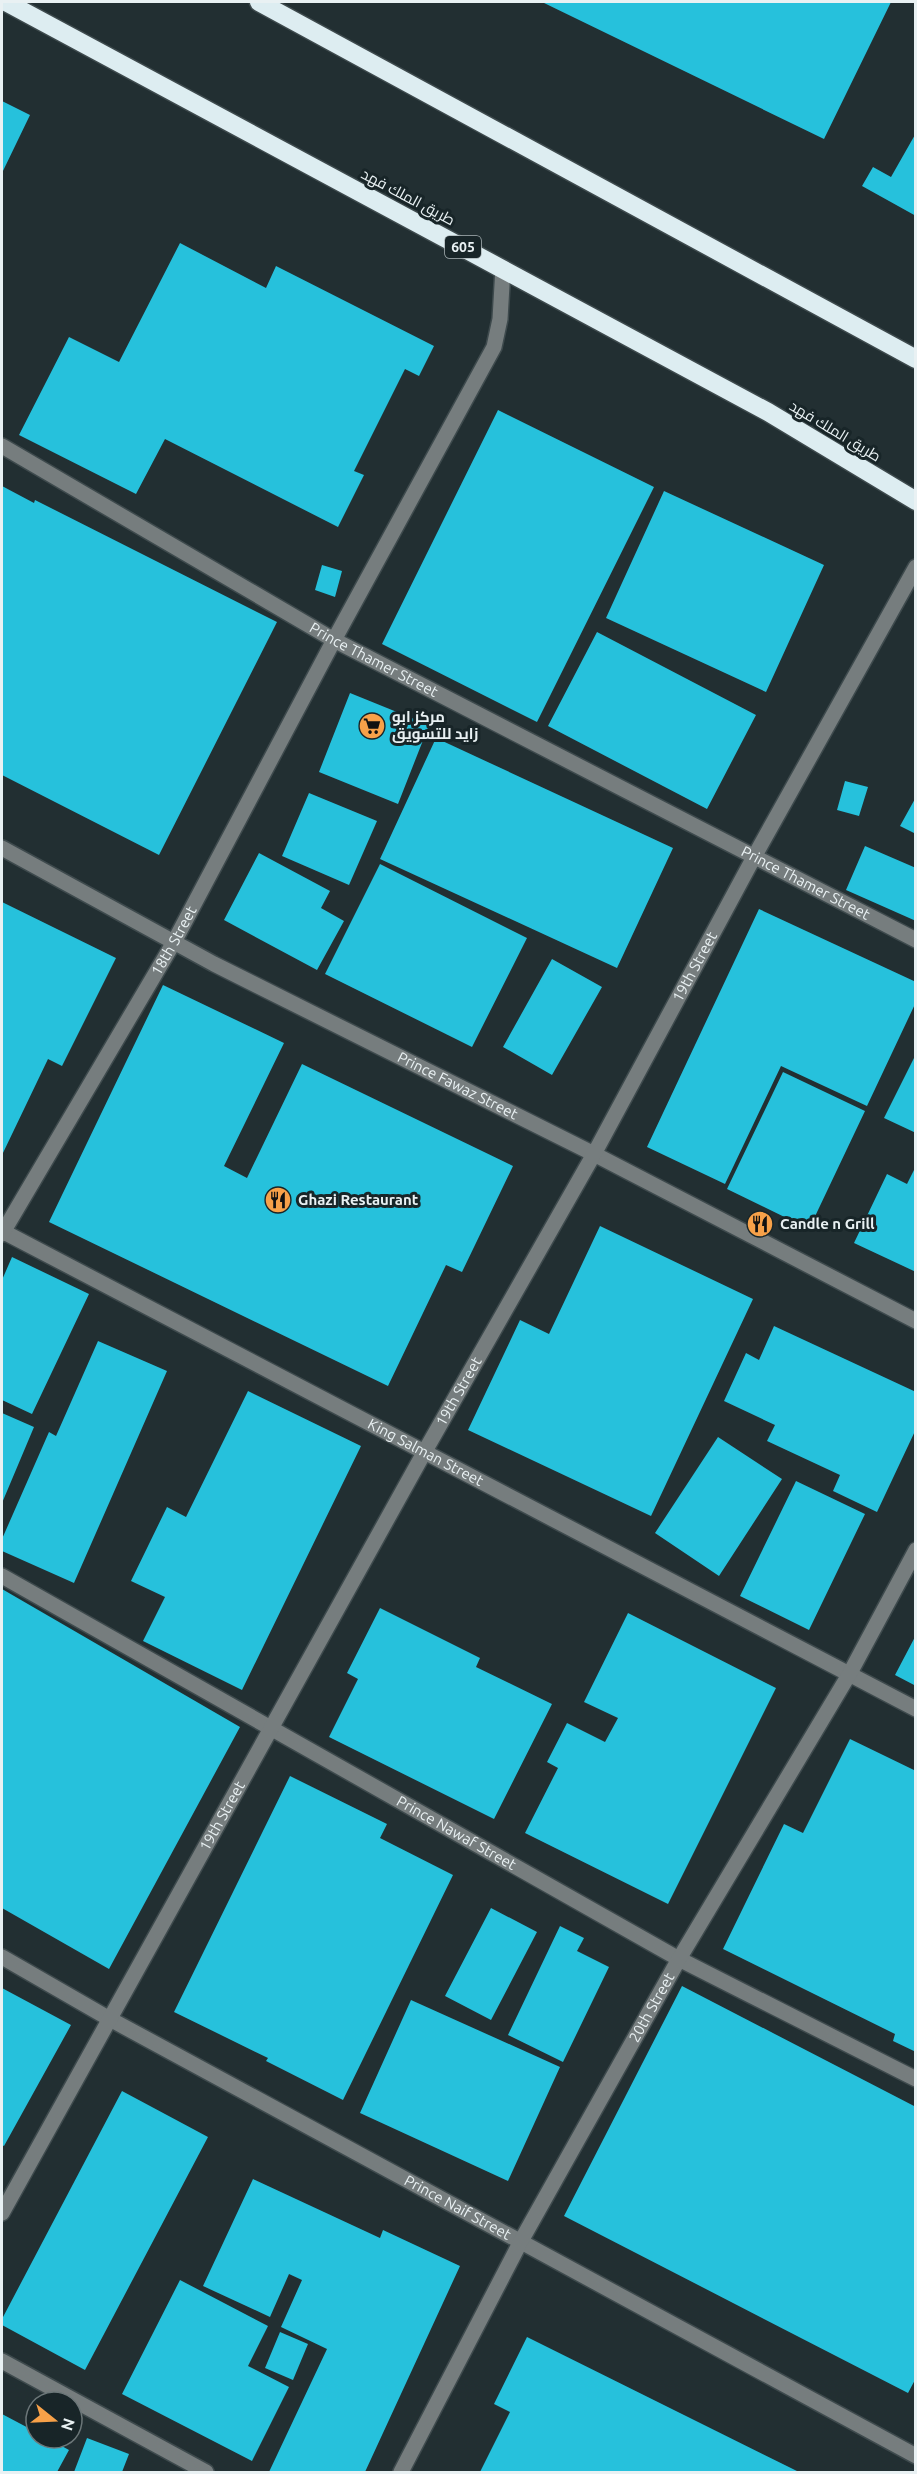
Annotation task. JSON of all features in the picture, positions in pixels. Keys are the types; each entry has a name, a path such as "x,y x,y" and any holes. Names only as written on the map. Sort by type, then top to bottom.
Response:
{"highway":[{"name":"طريق الملك فهد","path":"6,2 768,412 915,501"},
{"path":"259,2 915,359"}],"street":[{"name":"18th Street","path":"2,1232 174,942 334,640 494,347 500,319 503,268"},
{"name":"Prince Thamer Street","path":"2,446 334,640 915,940"},
{"name":"19th Street","path":"2,2213 108,2018 594,1155 754,857 915,567"},
{"name":"Prince Fawaz Street","path":"2,848 174,942 915,1321"},
{"name":"King Salman Street","path":"2,1232 850,1673 915,1709"},
{"name":"20th Street","path":"402,2472 521,2241 679,1959 850,1673 915,1550"},
{"name":"Prince Nawaf Street","path":"2,1576 679,1959 915,2079"},
{"name":"Prince Naif Street","path":"2,1957 108,2018 915,2456"},
{"path":"2,2361 206,2472"}],"building":[{"path":"542,2 891,2 824,139"},
{"path":"2,101 30,115 2,173"},
{"path":"916,133 916,216 862,186 873,167 891,177"},
{"path":"180,243 266,288 276,266 434,346 419,376 405,369 354,471 364,475 338,527 165,439 136,494 19,435 69,337 119,362"},
{"path":"498,410 654,487 537,722 382,644"},
{"path":"2,486 34,503 35,500 277,622 159,855 2,775"},
{"path":"664,491 824,565 766,692 606,618"},
{"path":"322,565 342,571 335,597 315,590"},
{"path":"597,632 756,715 707,809 548,726"},
{"path":"350,693 429,725 398,804 319,772"},
{"path":"436,738 673,848 617,968 380,859"},
{"path":"845,781 868,787 859,816 837,810"},
{"path":"309,793 377,821 349,885 282,856"},
{"path":"916,797 916,834 900,826"},
{"path":"865,846 916,868 916,921 846,890"},
{"path":"259,853 330,891 321,908 344,921 317,970 224,920"},
{"path":"380,864 527,938 472,1047 325,974"},
{"path":"2,902 116,958 62,1066 48,1059 2,1155"},
{"path":"759,909 916,982 916,1002 867,1106 781,1066 725,1184 647,1147"},
{"path":"552,959 602,987 552,1075 503,1047"},
{"name":"Ghazi Restaurant","path":"163,985 284,1043 224,1166 247,1178 302,1064 513,1166 462,1272 446,1265 388,1386 49,1222"},
{"path":"916,1054 916,1133 884,1118"},
{"path":"783,1072 865,1111 809,1229 727,1189"},
{"path":"916,1166 916,1272 854,1243 887,1174 907,1184"},
{"path":"600,1226 753,1299 651,1516 468,1430 520,1320 549,1334"},
{"path":"12,1257 89,1294 32,1414 2,1400 2,1280"},
{"path":"774,1326 916,1392 916,1429 877,1512 833,1491 840,1475 767,1441 775,1425 724,1401 746,1353 759,1360"},
{"path":"98,1341 167,1371 74,1583 2,1551 2,1539 49,1432 56,1436"},
{"path":"248,1391 361,1446 242,1690 143,1641 165,1597 131,1581 167,1507 186,1517"},
{"path":"2,1413 34,1427 2,1503"},
{"path":"718,1437 782,1479 719,1576 655,1533"},
{"path":"796,1481 865,1514 809,1630 740,1596"},
{"path":"2,1589 240,1727 109,1969 2,1908"},
{"path":"380,1608 480,1658 476,1667 552,1704 494,1819 329,1737 358,1679 347,1673"},
{"path":"628,1613 776,1688 668,1904 525,1833 558,1768 547,1762 567,1723 605,1742 618,1718 584,1702"},
{"path":"916,1635 916,1686 895,1675"},
{"path":"850,1739 916,1771 916,2052 893,2041 895,2034 723,1949 784,1824 803,1833"},
{"path":"290,1776 387,1824 380,1838 453,1875 343,2100 266,2061 268,2058 174,2012"},
{"path":"491,1908 537,1932 491,2020 445,1996"},
{"path":"560,1926 584,1938 577,1951 609,1967 563,2062 508,2035"},
{"path":"682,1986 916,2107 916,2378 908,2393 564,2216"},
{"path":"2,1988 71,2025 4,2146 2,2145"},
{"path":"411,2000 560,2067 508,2181 360,2113"},
{"path":"122,2091 208,2137 85,2370 2,2325 2,2319"},
{"path":"253,2179 380,2238 383,2230 460,2266 365,2472 269,2472 327,2349 281,2327 302,2280 289,2274 270,2317 203,2286"},
{"path":"180,2280 268,2326 248,2366 289,2387 252,2461 122,2394"},
{"path":"280,2332 308,2344 293,2380 265,2368"},
{"path":"527,2337 799,2472 480,2472 510,2412 494,2404"},
{"path":"2,2414 24,2426 24,2450 69,2450 57,2472 2,2472"},
{"path":"87,2438 129,2454 122,2472 74,2472"}],"place":[{"name":"مركز ابو زايد للتسويق","path":"372,726"},
{"name":"Ghazi Restaurant","path":"278,1200"},
{"name":"Candle n Grill","path":"760,1224"}]}
